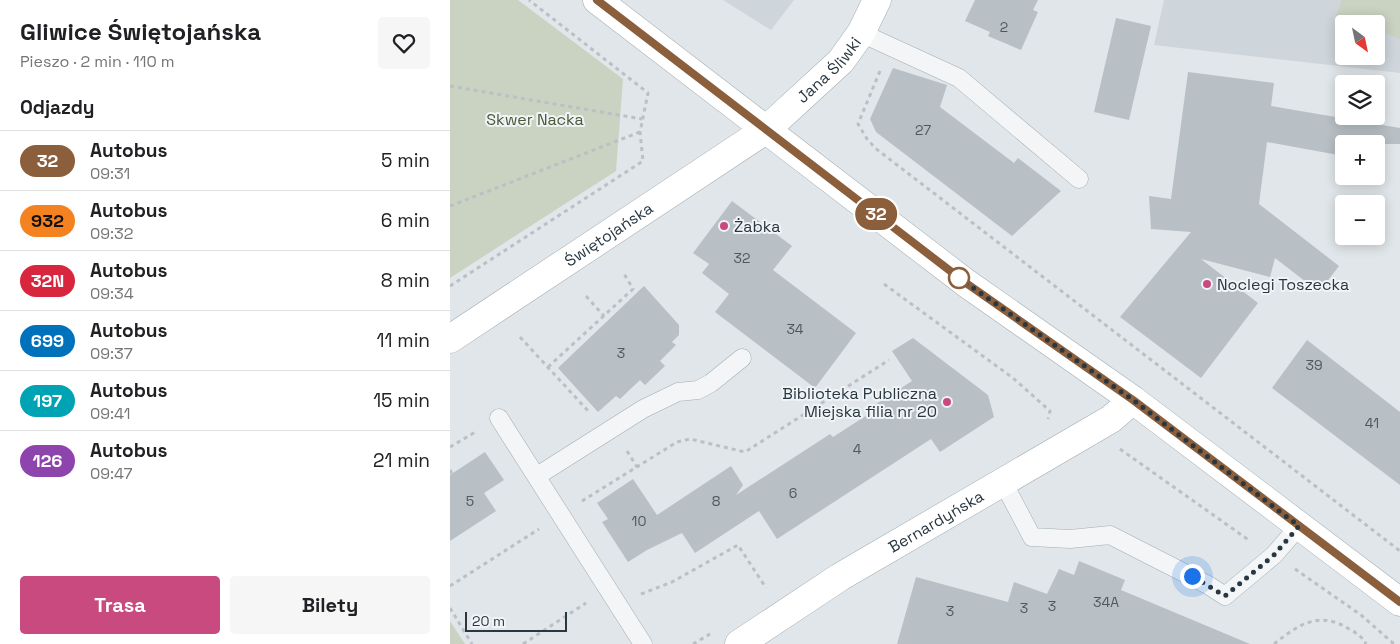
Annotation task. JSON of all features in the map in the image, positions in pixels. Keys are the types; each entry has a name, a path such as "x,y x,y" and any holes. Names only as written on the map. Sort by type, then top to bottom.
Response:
{"street":[{"path":"597,0 966,283 1133,400 1400,602"},
{"name":"Jana Śliwki","path":"767,129 840,61 861,33 877,0"},
{"name":"Świętojańska","path":"450,339 767,129"},
{"name":"Bernardyńska","path":"739,644 840,577 1111,419 1133,400"}],"lane":[{"path":"861,33 959,78 1078,179"},
{"path":"536,476 643,409 678,392 698,390 711,383 742,358"},
{"path":"500,418 643,644"},
{"path":"1003,482 1032,538 1110,535 1208,585 1225,596 1274,555 1299,526"}],"path":[{"path":"450,286 643,161 640,132 648,93 529,0"},
{"path":"890,46 858,124 871,144 1400,551"},
{"path":"450,86 642,119"},
{"path":"450,206 640,132"},
{"path":"548,368 633,289 623,272"},
{"path":"884,284 1014,378"},
{"path":"586,296 604,316"},
{"path":"520,336 607,431"},
{"path":"450,586 677,442 690,439 745,452 889,360"},
{"path":"523,644 613,596 672,582 738,545 771,596"},
{"path":"450,608 472,644"},
{"path":"1274,644 1291,630 1316,619 1340,624 1363,638 1366,644"}],"shaded area":[{"path":"723,0 794,0 771,30"},
{"path":"1164,0 1400,0 1400,73 1154,45"}],"green space":[{"name":"Skwer Nacka","path":"450,0 518,0 623,79 616,171 450,278"},
{"path":"1342,0 1400,0 1400,39 1385,33 1385,15 1336,15"},
{"path":"450,621 465,644 450,644"}],"building":[{"path":"975,0 1038,0 1033,10 1038,12 1021,50 988,36 990,32 965,21"},
{"path":"1116,18 1151,26 1129,120 1094,112"},
{"path":"893,68 947,85 940,107 1014,163 1018,158 1061,191 1012,236 876,132 870,119"},
{"path":"1188,72 1274,83 1271,106 1335,117 1335,125 1382,125 1400,128 1400,144 1385,144 1385,135 1335,135 1335,154 1267,142 1259,204 1339,266 1319,292 1275,258 1270,277 1201,259 1258,303 1201,378 1120,317 1191,232 1151,229 1149,196 1171,199"},
{"path":"732,201 792,246 773,270 856,333 815,388 715,312 729,294 702,273 709,264 693,253"},
{"path":"644,286 679,325 679,335 672,342 676,345 660,361 665,366 645,385 640,380 620,399 616,396 598,412 558,368"},
{"path":"913,338 988,395 994,417 940,452 931,439 777,539 759,511 695,553 682,533 647,550 628,562 602,522 608,519 597,503 633,479 657,515 731,466 743,485 736,495 830,434 833,437 875,410 873,406 912,381 892,351"},
{"path":"1307,340 1400,412 1400,485 1272,388"},
{"path":"485,452 504,480 484,493 496,511 450,541 450,475"},
{"path":"1079,561 1125,580 1121,590 1250,644 897,644 916,577 1008,602 1014,582 1047,594 1059,569 1074,575"}],"bus line":[{"name":"32","path":"597,0 966,283 1133,400 1400,602"}],"place":[{"name":"Żabka","path":"724,226"},
{"name":"Noclegi Toszecka","path":"1207,284"},
{"name":"Biblioteka Publiczna Miejska filia nr 20","path":"947,402"}],"route":[{"path":"959,278 1133,400 1299,526 1274,555 1225,596 1192,576"}]}
